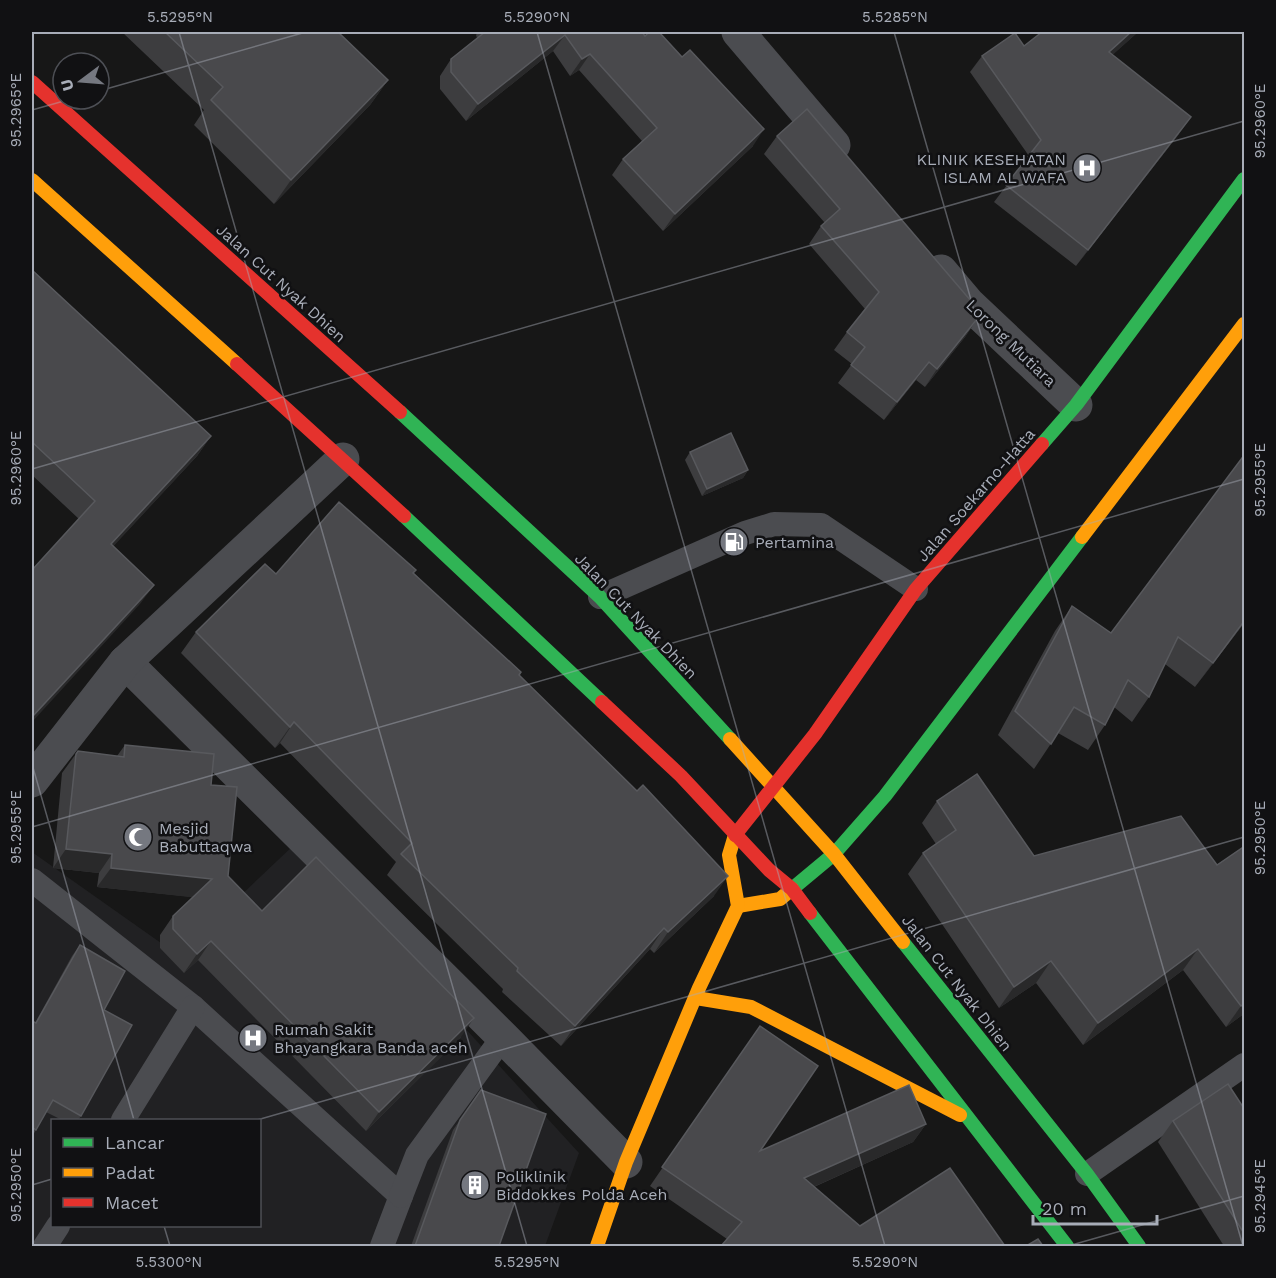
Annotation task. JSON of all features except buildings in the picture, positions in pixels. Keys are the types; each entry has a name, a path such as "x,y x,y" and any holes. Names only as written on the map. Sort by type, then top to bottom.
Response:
{"main road":[{"name":"Jalan Cut Nyak Dhien","path":"32,82 366,381 600,597 834,854 1087,1174 1139,1246"},
{"name":"Jalan Soekarno-Hatta","path":"735,835 815,734 916,589 1076,405 1245,179"},
{"path":"32,180 343,459 681,776 735,835 792,889 1067,1246"},
{"path":"738,906 780,899 834,854 885,796 1245,324"},
{"path":"597,1246 626,1162 738,906 729,855 735,835"},
{"path":"696,998 751,1007 970,1120"}],"street":[{"path":"738,32 853,167"},
{"name":"Lorong Mutiara","path":"922,249 968,303 1076,405"},
{"path":"32,781 125,662 343,459"},
{"path":"125,662 626,1162"}],"lane":[{"path":"600,597 745,533 774,524 821,525 916,589"},
{"path":"32,880 193,1007 401,1196"},
{"path":"124,1119 193,1007"},
{"path":"382,1246 417,1155 503,1037"},
{"path":"1087,1174 1245,1065"},
{"path":"45,1246 57,1227"}],"shaded area":[{"name":"Rumah Sakit Bhayangkara Banda aceh","path":"296,843 579,1153 545,1246 32,1246 32,852 178,955"}],"traffic: fast":[{"path":"1042,444 1076,405 1244,179"},
{"path":"400,412 600,597 730,739"},
{"path":"404,516 602,702"},
{"path":"792,889 834,854 885,796 1082,537"},
{"path":"810,913 1067,1246"},
{"path":"903,942 1087,1174 1139,1246"}],"traffic: slow":[{"path":"32,180 237,364"},
{"path":"1082,537 1244,324"},
{"path":"730,739 834,854 903,942"},
{"path":"597,1246 626,1162 699,988 738,906 729,855 735,835"},
{"path":"738,906 780,899 792,889"},
{"path":"696,998 751,1007 960,1115"}],"traffic: jam":[{"path":"32,82 400,412"},
{"path":"237,364 404,516"},
{"path":"735,835 815,734 916,589 1042,444"},
{"path":"602,702 681,776 769,870 792,889 810,913"}],"place":[{"name":"KLINIK KESEHATAN ISLAM AL WAFA","path":"1087,168"},
{"name":"Pertamina","path":"734,542"},
{"name":"Mesjid Babuttaqwa","path":"138,837"},
{"name":"Rumah Sakit Bhayangkara Banda aceh","path":"253,1038"},
{"name":"Poliklinik Biddokkes Polda Aceh","path":"475,1185"}]}
